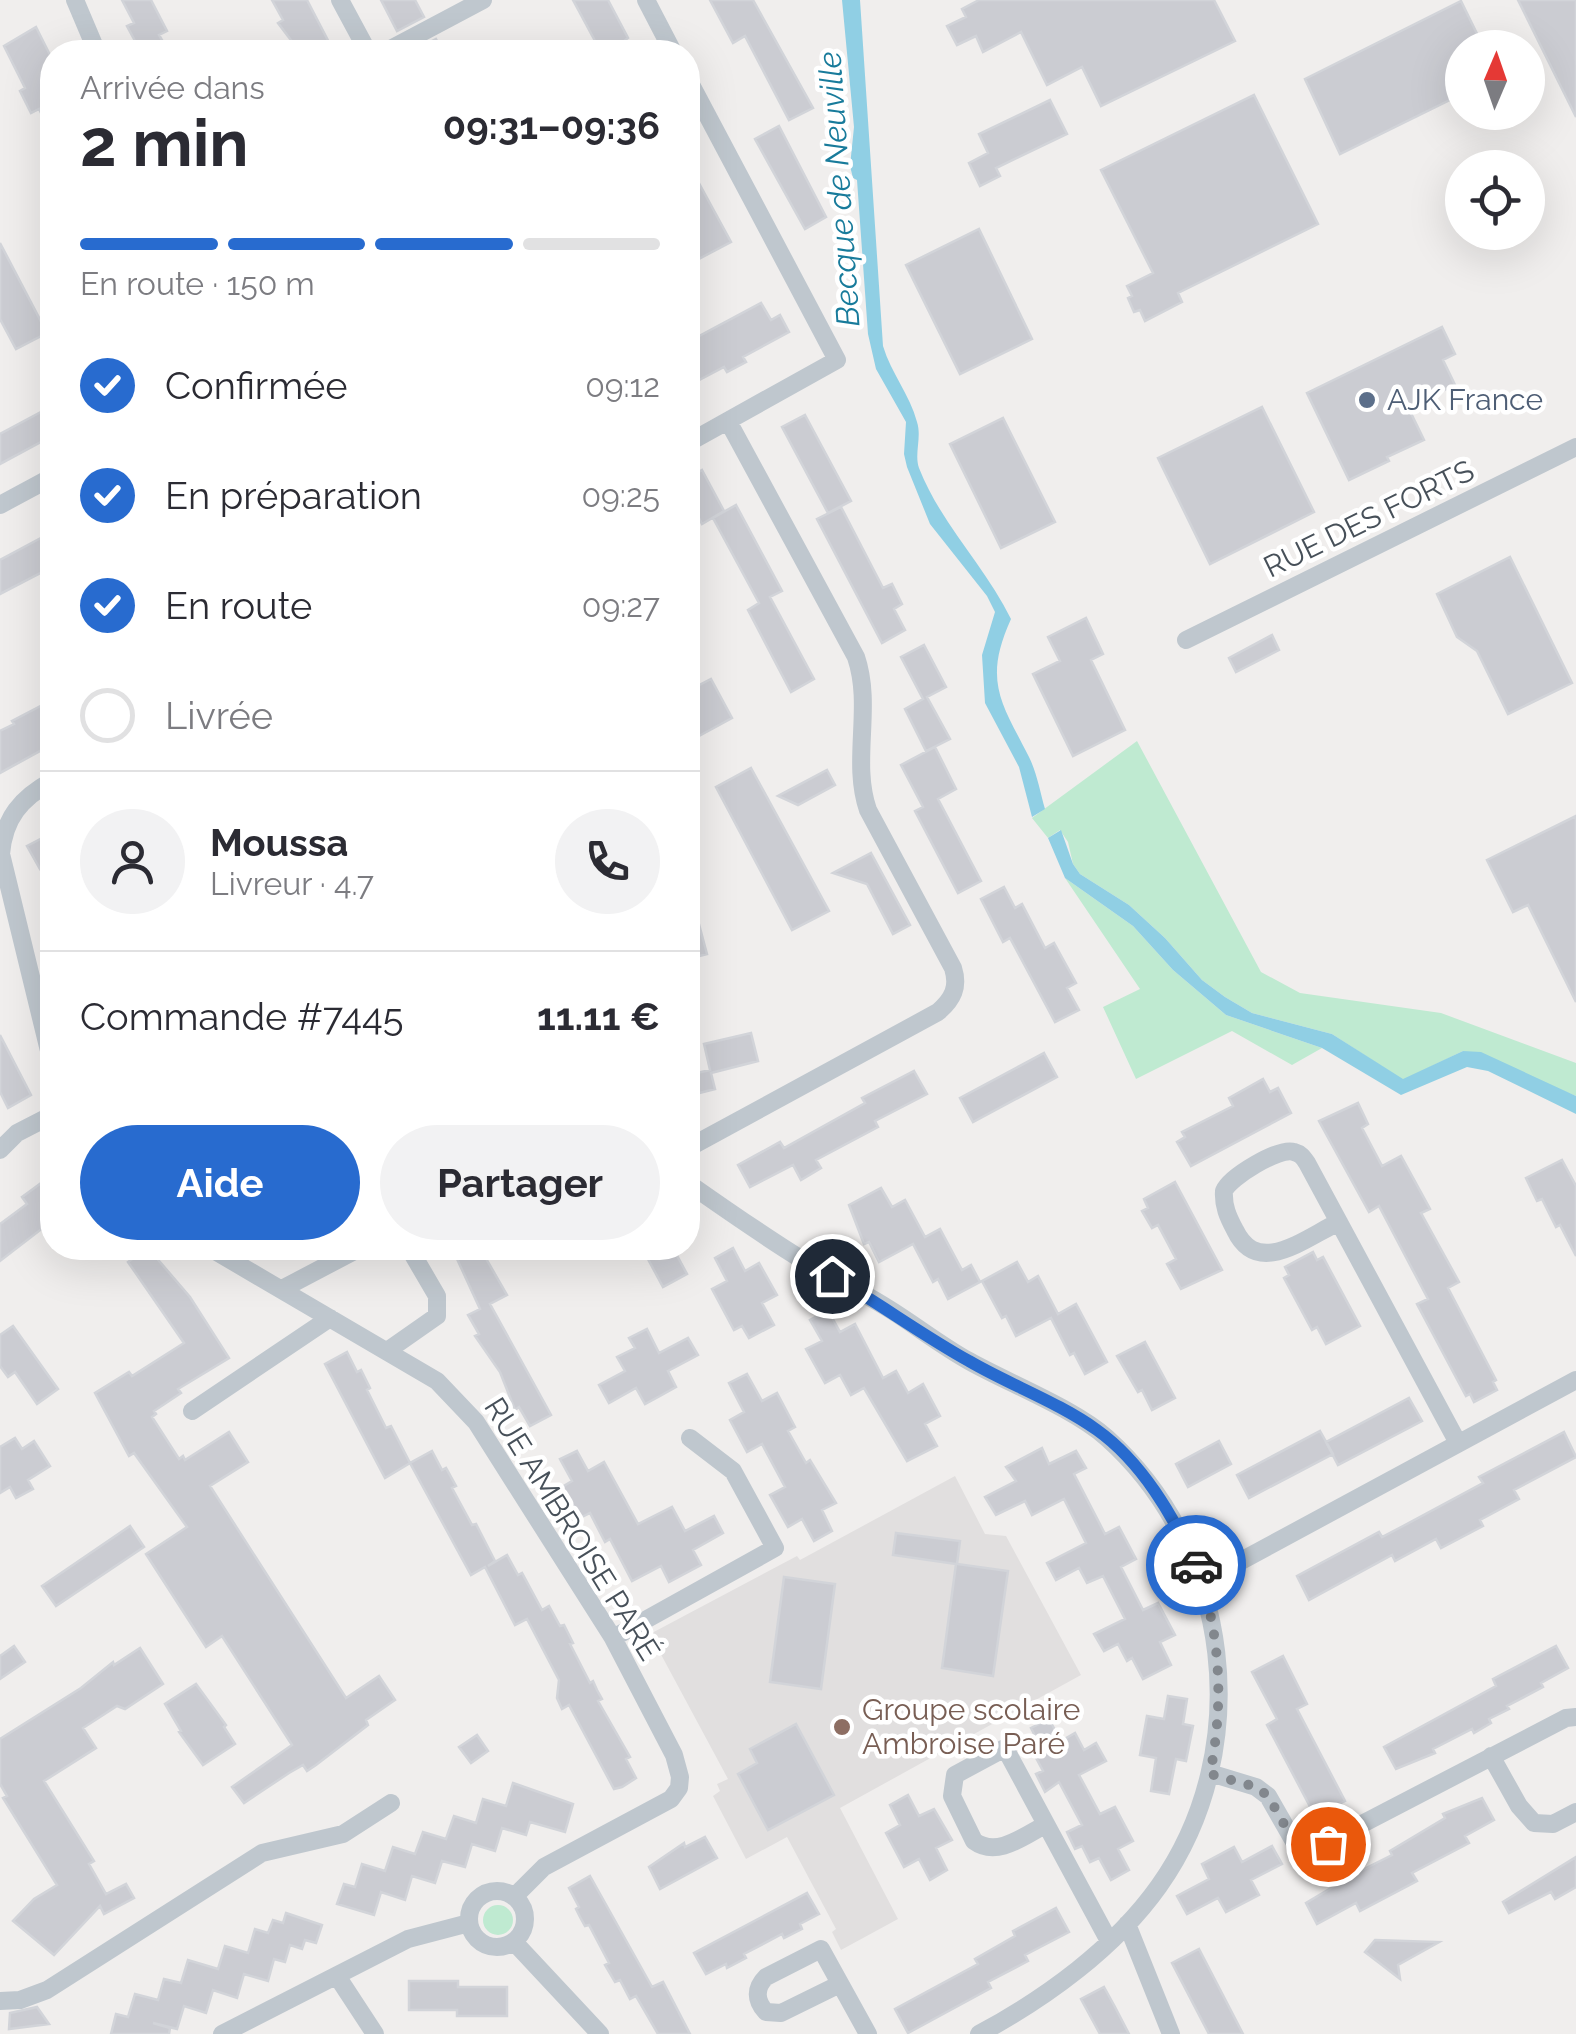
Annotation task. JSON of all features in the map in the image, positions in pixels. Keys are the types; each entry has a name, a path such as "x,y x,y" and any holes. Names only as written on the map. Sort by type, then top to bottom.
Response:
{"street":[{"path":"75,0 92,40"},
{"path":"340,0 362,40"},
{"path":"407,40 483,0"},
{"path":"646,0 668,40"},
{"path":"700,102 837,360 700,436"},
{"path":"700,1141 938,1012 948,1004 956,988 952,968 862,792 864,693 856,658 728,421"},
{"name":"RUE DES FORTS","path":"1186,640 1576,447"},
{"path":"0,505 40,484"},
{"path":"40,789 19,805 3,835 2,854 40,1012"},
{"path":"0,1150 17,1133 40,1121"},
{"path":"1339,1222 1280,1251 1258,1254 1242,1244 1226,1212 1224,1191 1234,1178 1286,1151 1307,1162 1458,1443"},
{"path":"700,1192 760,1234 885,1306 965,1359 1086,1422 1106,1437 1165,1507 1202,1582 1218,1668 1220,1709 1210,1774 1187,1838 1160,1885 1128,1924 1049,1990 980,2034"},
{"name":"RUE AMBROISE PARÉ","path":"231,1260 436,1381 465,1408 613,1638 680,1766 679,1788 659,1807 544,1867 514,1897"},
{"path":"282,1289 337,1260"},
{"path":"387,1351 436,1316 438,1296 416,1260"},
{"path":"192,1411 330,1318"},
{"path":"1202,1582 1576,1380"},
{"path":"613,1638 776,1548 733,1471 690,1438"},
{"path":"1210,1774 1256,1787 1268,1796 1296,1845 1314,1850 1576,1716"},
{"path":"1045,1824 1001,1847 980,1846 952,1796 955,1775 1005,1748 1109,1941"},
{"path":"1492,1756 1519,1806 1534,1823 1553,1824 1576,1812"},
{"path":"0,2001 20,2000 47,1990 262,1853 343,1834 391,1803"},
{"path":"494,1891 514,1897 524,1909 525,1924 514,1942 500,1948 486,1945 474,1936 469,1923 471,1908 480,1897 494,1891"},
{"path":"222,2034 408,1940 469,1923"},
{"path":"1128,1924 1171,2034"},
{"path":"514,1942 600,2034"},
{"path":"840,1984 781,2012 766,2012 758,1999 759,1984 766,1977 822,1949 868,2034"},
{"path":"338,1976 376,2034"},
{"path":"238,2034 255,2019"}],"shaded area":[{"name":"Groupe scolaire Ambroise Paré","path":"955,1476 985,1534 1006,1536 1081,1675 840,1808 898,1919 841,1950 832,1932 836,1929 787,1837 746,1859 713,1796 720,1791 717,1784 728,1779 650,1634 797,1556 800,1560"}],"green space":[{"path":"1137,741 1261,972 1300,993 1441,1013 1576,1063 1576,1096 1463,1051 1403,1080 1332,1034 1252,1013 1202,980 1129,905 1080,874 1060,830 1048,838 1032,818"},
{"path":"1065,878 1133,926 1173,970 1226,1015 1322,1048 1292,1065 1232,1031 1136,1079 1103,1007 1140,989"},
{"path":"498,1905 509,1909 513,1920 509,1931 498,1935 487,1931 483,1920 487,1909"}],"water":[{"path":"842,0 860,0 883,346 914,412 918,463 928,488 1011,619 997,675 1004,706 1032,763 1045,809 1032,817 1019,767 985,703 982,655 995,612 987,596 930,524 907,467 906,422 876,369 868,334 857,180 850,166 854,127"},
{"path":"1061,830 1080,874 1129,905 1202,980 1252,1013 1332,1034 1403,1079 1463,1051 1481,1052 1576,1096 1576,1114 1488,1071 1467,1067 1401,1095 1322,1048 1226,1015 1173,970 1133,926 1065,878 1048,838"}],"building":[{"path":"122,0 151,0 167,31 159,35 162,40 135,40 127,26 134,23"},
{"path":"272,0 307,0 328,40 291,40 278,23 283,20"},
{"path":"381,0 415,0 424,17 397,31"},
{"path":"573,0 608,0 628,38 595,40"},
{"path":"710,0 753,0 813,108 789,120 745,36 733,43"},
{"path":"979,0 1214,0 1235,41 1101,106 1082,67 1047,85 1021,32 983,52 976,36 957,45 947,26 966,17 962,9"},
{"path":"1518,0 1576,0 1576,117 1545,54 1545,30 1533,30"},
{"path":"1461,1 1475,30 1445,30 1445,102 1340,154 1305,79"},
{"path":"36,27 42,40 40,111 31,113 20,91 25,88 4,46"},
{"path":"1254,95 1318,224 1178,293 1182,302 1145,321 1140,310 1134,312 1127,286 1153,273 1101,170"},
{"path":"1050,100 1067,134 996,168 1000,176 980,186 969,163 988,153 979,134"},
{"path":"779,126 826,217 805,229 755,139"},
{"path":"700,185 731,242 700,258"},
{"path":"979,229 1032,339 960,374 906,265"},
{"path":"0,243 40,320 40,337 16,349 0,319"},
{"path":"761,303 771,320 780,315 789,332 743,357 746,362 727,372 724,367 700,380 700,336"},
{"name":"AJK France","path":"1442,327 1455,354 1443,360 1455,385 1408,407 1424,440 1349,480 1307,393"},
{"path":"1262,407 1314,512 1210,564 1158,458"},
{"path":"40,412 40,442 0,464 0,434"},
{"path":"805,415 851,501 828,513 782,427"},
{"path":"1003,418 1055,522 1001,548 950,444"},
{"path":"700,471 724,511 702,524 700,520"},
{"path":"736,505 782,591 770,597 814,679 791,692 748,610 759,603 713,518"},
{"path":"841,507 883,588 892,584 902,604 894,609 905,630 882,643 817,519"},
{"path":"40,538 40,573 0,594 0,560"},
{"path":"1510,557 1572,683 1508,714 1477,651 1457,637 1437,594"},
{"path":"1086,618 1103,654 1091,660 1125,730 1073,756 1033,674 1060,661 1048,637"},
{"path":"1272,635 1279,650 1236,672 1229,658"},
{"path":"924,645 946,687 927,697 950,739 926,751 905,709 923,699 901,657"},
{"path":"711,679 732,718 700,735 700,685"},
{"path":"40,706 40,751 0,773 0,731 14,724 12,721"},
{"path":"935,747 956,789 938,799 981,881 958,893 915,811 923,807 901,765"},
{"path":"751,768 829,911 792,930 716,787"},
{"path":"827,770 835,785 798,805 778,796"},
{"path":"1576,816 1576,1002 1528,905 1513,912 1487,860"},
{"path":"40,839 40,869 27,846"},
{"path":"871,853 910,925 893,934 867,884 833,873"},
{"path":"1004,887 1015,908 1022,904 1045,948 1054,943 1076,983 1067,988 1079,1010 1055,1022 1010,938 1003,942 981,899"},
{"path":"700,928 707,954 700,956"},
{"path":"751,1033 758,1061 711,1073 715,1089 700,1093 700,1072 710,1070 704,1044"},
{"path":"0,1035 31,1095 8,1108 0,1092"},
{"path":"1044,1053 1057,1077 973,1122 960,1098"},
{"path":"914,1071 927,1094 875,1121 878,1127 816,1160 821,1168 801,1180 793,1165 750,1187 738,1165 780,1142 784,1148 865,1103 862,1098"},
{"path":"1263,1079 1270,1092 1278,1088 1291,1113 1191,1166 1177,1142 1185,1137 1182,1132 1233,1106 1229,1098"},
{"path":"1358,1103 1368,1124 1362,1128 1382,1166 1401,1156 1430,1209 1421,1213 1459,1282 1448,1288 1496,1380 1493,1382 1497,1390 1474,1402 1470,1394 1466,1396 1417,1304 1428,1299 1379,1206 1369,1212 1319,1121"},
{"path":"1562,1160 1576,1186 1576,1256 1560,1225 1556,1227 1542,1199 1537,1201 1526,1178"},
{"path":"1175,1182 1222,1270 1181,1289 1167,1264 1176,1259 1158,1225 1152,1228 1142,1211 1148,1208 1144,1199"},
{"path":"40,1184 40,1230 0,1261 0,1224 27,1204 22,1197"},
{"path":"881,1188 892,1207 905,1200 925,1237 940,1229 962,1270 971,1265 980,1282 948,1299 938,1279 933,1282 913,1244 879,1262 869,1242 864,1244 849,1205"},
{"path":"733,1248 745,1271 759,1263 777,1295 762,1303 774,1325 749,1338 742,1326 734,1330 712,1289 727,1281 715,1258"},
{"path":"1313,1252 1317,1260 1323,1257 1360,1326 1326,1344 1317,1327 1312,1330 1284,1278 1289,1275 1285,1267"},
{"path":"158,1260 190,1297 229,1358 178,1389 181,1393 154,1411 152,1417 179,1459 183,1456 185,1460 229,1432 248,1462 210,1486 346,1698 379,1676 395,1700 316,1765 307,1771 303,1765 244,1803 232,1787 292,1745 222,1636 206,1647 146,1554 187,1527 134,1453 129,1456 95,1393 129,1372 132,1376 184,1343 128,1262"},
{"path":"458,1260 487,1260 507,1295 490,1304 551,1415 530,1426 519,1407 515,1410 500,1372 475,1336 479,1334 468,1315 480,1309"},
{"path":"648,1260 679,1260 687,1274 663,1287"},
{"path":"1017,1262 1028,1282 1038,1276 1058,1314 1076,1304 1107,1362 1085,1374 1051,1318 1016,1336 982,1281"},
{"path":"828,1310 840,1332 855,1324 883,1378 896,1371 908,1393 923,1384 940,1416 925,1424 937,1446 907,1461 864,1388 851,1395 840,1375 825,1383 806,1349 822,1341 810,1320"},
{"path":"13,1326 58,1389 37,1404 15,1372 8,1377 0,1366 0,1335"},
{"path":"647,1329 659,1353 688,1338 698,1355 668,1371 676,1387 660,1396 645,1404 636,1388 609,1403 599,1385 625,1371 617,1357 635,1348 629,1338"},
{"path":"1145,1342 1175,1398 1152,1410 1117,1356"},
{"path":"347,1352 357,1372 361,1370 386,1428 391,1426 410,1463 385,1478 325,1364"},
{"path":"747,1374 762,1401 777,1393 795,1427 788,1431 836,1503 822,1510 832,1531 814,1541 802,1519 788,1527 770,1495 785,1487 762,1444 747,1452 730,1420 744,1412 729,1383"},
{"path":"1409,1398 1422,1421 1338,1465 1326,1442"},
{"path":"1320,1431 1333,1454 1249,1498 1237,1475"},
{"path":"1564,1432 1576,1457 1514,1490 1519,1499 1480,1520 1483,1526 1441,1548 1436,1539 1395,1561 1392,1555 1309,1600 1297,1576 1379,1532 1382,1537 1483,1483 1479,1477"},
{"path":"15,1438 22,1449 34,1441 50,1466 28,1480 33,1489 16,1498 10,1487 0,1493 0,1447"},
{"path":"1219,1441 1231,1464 1188,1487 1176,1464"},
{"path":"1042,1448 1049,1464 1076,1451 1086,1468 1074,1474 1105,1534 1119,1527 1136,1559 1121,1567 1143,1610 1158,1603 1175,1635 1160,1642 1171,1665 1143,1679 1132,1658 1127,1661 1118,1644 1104,1651 1094,1634 1125,1619 1103,1576 1087,1583 1079,1568 1056,1580 1047,1563 1086,1543 1064,1499 1032,1515 1025,1501 996,1515 985,1497 1016,1481 1006,1467"},
{"path":"432,1451 442,1470 446,1468 456,1486 452,1488 495,1561 488,1566 507,1555 542,1610 549,1606 560,1626 564,1625 590,1683 593,1681 602,1699 598,1701 630,1757 626,1759 636,1778 622,1787 614,1789 569,1705 562,1709 557,1698 559,1680 527,1619 515,1625 485,1567 471,1575 410,1463"},
{"path":"577,1451 588,1471 604,1462 638,1524 672,1507 685,1531 714,1516 723,1533 693,1550 701,1565 669,1582 661,1566 632,1581 610,1539 605,1542 590,1513 574,1521 557,1490 572,1481 560,1459"},
{"path":"130,1526 144,1547 56,1606 42,1586"},
{"path":"896,1533 960,1541 957,1564 1008,1571 993,1676 942,1668 956,1564 893,1555"},
{"path":"784,1577 835,1584 821,1689 770,1682"},
{"path":"14,1646 25,1662 0,1679 0,1656"},
{"path":"1556,1646 1568,1668 1507,1706 1509,1709 1489,1719 1491,1723 1474,1733 1472,1729 1433,1749 1435,1753 1396,1769 1384,1747 1496,1686 1493,1679"},
{"path":"140,1648 163,1684 125,1709 117,1706 83,1728 96,1748 44,1781 94,1861 89,1864 106,1894 126,1884 134,1898 104,1914 100,1906 54,1955 13,1921 34,1899 57,1885 3,1798 7,1796 0,1784 0,1739"},
{"path":"1283,1656 1307,1704 1297,1709 1345,1801 1315,1816 1267,1725 1277,1719 1252,1672"},
{"path":"196,1684 235,1744 203,1765 165,1704"},
{"path":"1168,1696 1187,1699 1183,1724 1193,1726 1186,1761 1176,1759 1169,1794 1151,1791 1156,1758 1140,1755 1147,1716 1164,1719"},
{"path":"1049,1719 1061,1741 1075,1733 1084,1750 1096,1743 1106,1761 1079,1775 1100,1814 1115,1807 1133,1841 1118,1849 1129,1870 1111,1880 1099,1858 1090,1862 1082,1846 1075,1849 1067,1832 1082,1825 1059,1782 1045,1792 1036,1774 1043,1771 1035,1756 1043,1751 1031,1728"},
{"path":"796,1724 834,1795 768,1830 738,1774 757,1763 750,1749"},
{"path":"477,1735 488,1751 471,1763 459,1747"},
{"path":"513,1783 573,1804 565,1832 530,1822 526,1835 502,1828 495,1851 472,1844 465,1867 442,1861 435,1883 412,1876 405,1900 381,1892 374,1915 337,1904 344,1884 355,1887 362,1864 385,1871 393,1847 415,1854 423,1832 446,1839 454,1816 476,1823 483,1799 506,1806"},
{"path":"908,1795 919,1816 934,1809 952,1840 936,1848 947,1870 930,1880 919,1859 904,1867 886,1833 900,1825 890,1805"},
{"path":"1482,1798 1494,1820 1465,1836 1469,1843 1412,1873 1417,1881 1360,1911 1356,1903 1317,1924 1306,1903 1336,1885 1333,1881 1392,1855 1390,1851 1445,1818 1443,1814"},
{"path":"705,1837 717,1858 660,1889 649,1867 684,1843 685,1847"},
{"path":"1272,1846 1282,1864 1251,1880 1259,1895 1226,1912 1218,1898 1187,1914 1177,1896 1209,1879 1202,1864 1234,1847 1242,1862"},
{"path":"1576,1857 1576,1887 1555,1899 1551,1892 1509,1913 1503,1902"},
{"path":"590,1876 652,1987 663,1982 690,2034 658,2034 636,1996 630,1999 620,1980 615,1982 569,1888"},
{"path":"807,1893 819,1914 800,1924 802,1929 784,1938 782,1934 727,1968 726,1964 706,1974 694,1953"},
{"path":"1056,1908 1069,1932 1025,1955 1028,1961 988,1982 991,1988 908,2033 895,2009 978,1964 975,1959 1015,1936 1013,1931"},
{"path":"286,1913 322,1925 316,1943 305,1940 302,1949 290,1945 285,1962 274,1959 268,1981 244,1974 237,1998 213,1990 206,2013 184,2006 177,2029 153,2023 170,2028 169,2034 111,2034 116,2014 128,2017 135,1994 158,2000 164,1979 181,1983 188,1960 218,1969 225,1946 248,1953 255,1929 268,1933 273,1920 283,1923"},
{"path":"1375,1940 1439,1942 1398,1965 1400,1979 1365,1952"},
{"path":"1199,1949 1243,2034 1209,2034 1172,1963"},
{"path":"409,1981 507,1987 507,2016 457,2016 457,2010 409,2010"},
{"path":"1104,1987 1129,2034 1100,2034 1081,1999"},
{"path":"37,2007 49,2024 9,2029 10,2013"}],"way so far":[{"path":"1196,1565 1212,1623 1218,1668 1220,1709 1210,1774 1238,1780 1268,1796 1296,1845 1314,1850 1328,1844"}],"place":[{"name":"AJK France","path":"1367,400"},
{"name":"Groupe scolaire Ambroise Paré","path":"842,1727"}],"route":[{"path":"832,1276 965,1359 1086,1422 1106,1437 1158,1497 1196,1565"}],"water label":[{"name":"Becque de Neuville","path":"839,189"}]}
